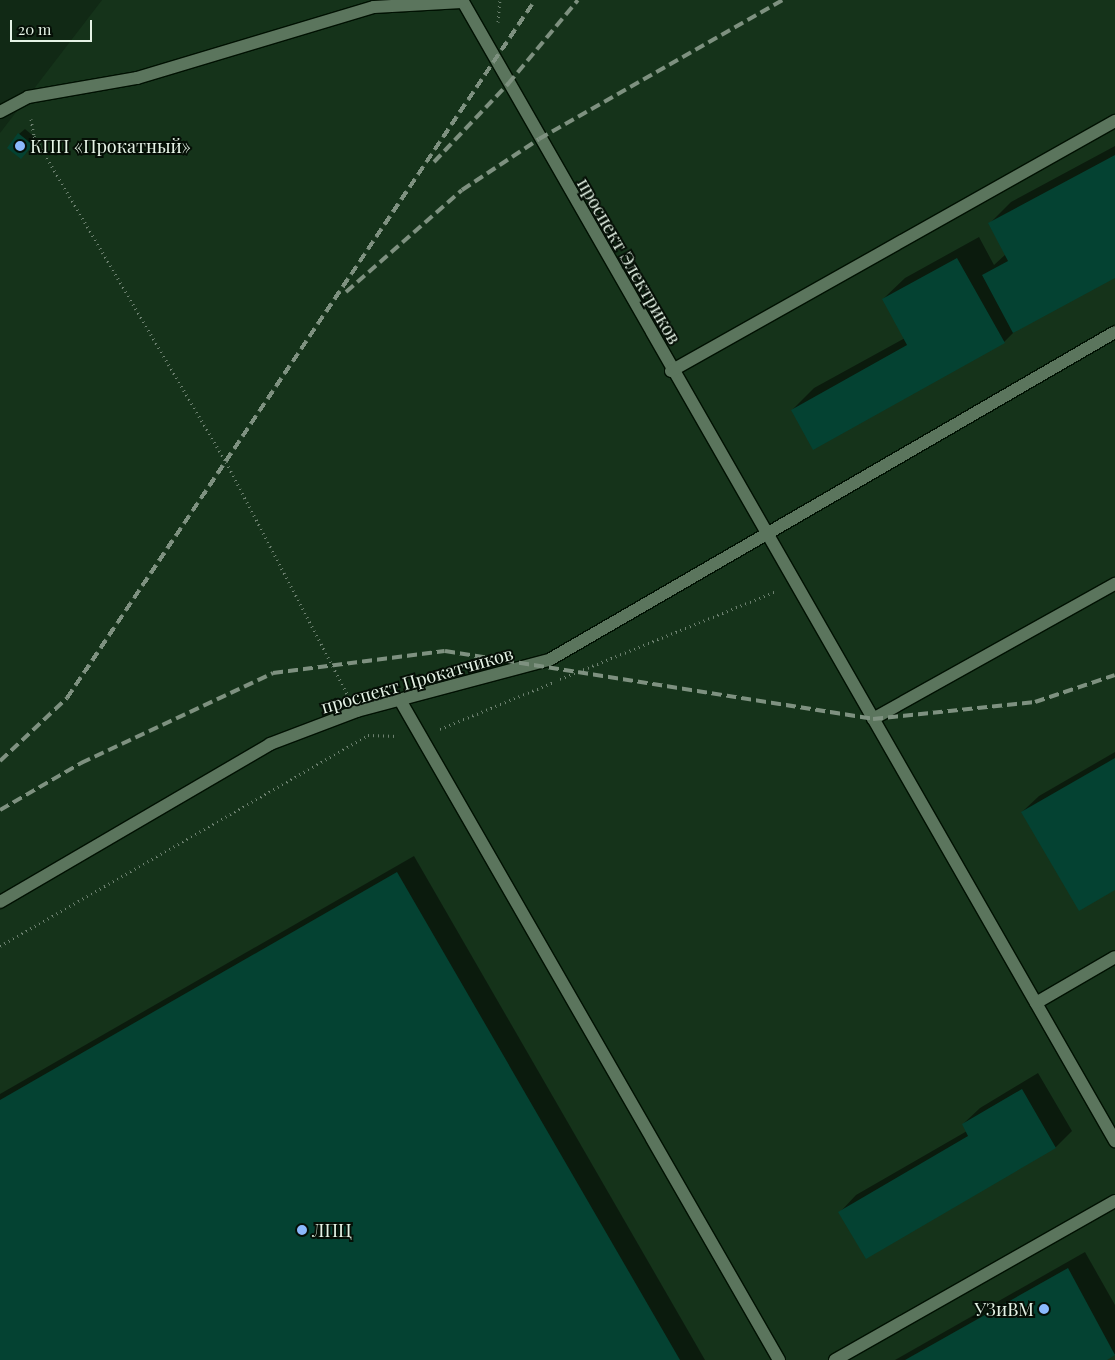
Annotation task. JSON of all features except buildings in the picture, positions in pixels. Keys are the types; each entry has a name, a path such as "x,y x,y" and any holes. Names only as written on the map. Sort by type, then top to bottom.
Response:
{"street":[{"path":"0,112 28,97 137,78 374,7 462,1"},
{"name":"проспект Электриков","path":"462,1 766,538 873,719 1115,1141"},
{"path":"671,371 1115,120"},
{"name":"проспект Прокатчиков","path":"0,902 270,744 357,711 549,660 766,538 1115,332"},
{"path":"873,719 1115,584"},
{"path":"400,700 779,1360"},
{"path":"1036,1003 1115,957"},
{"path":"835,1360 1115,1201"}],"path":[{"path":"28,97 34,136 226,462 357,711 368,736"},
{"path":"0,946 368,736 421,736 794,584"}],"shaded area":[{"path":"102,0 1115,0 1115,1360 0,1360 0,133"}],"railway":[{"path":"0,761 67,698 535,0"},
{"path":"434,162 508,84 578,0"},
{"path":"346,292 462,190 539,139 783,0"},
{"path":"0,810 81,763 273,673 445,651 873,719 1035,702 1115,675"}],"place":[{"name":"КПП «Прокатный»","path":"20,146"},
{"name":"ЛПЦ","path":"302,1230"},
{"name":"УЗиВМ","path":"1044,1309"}]}
